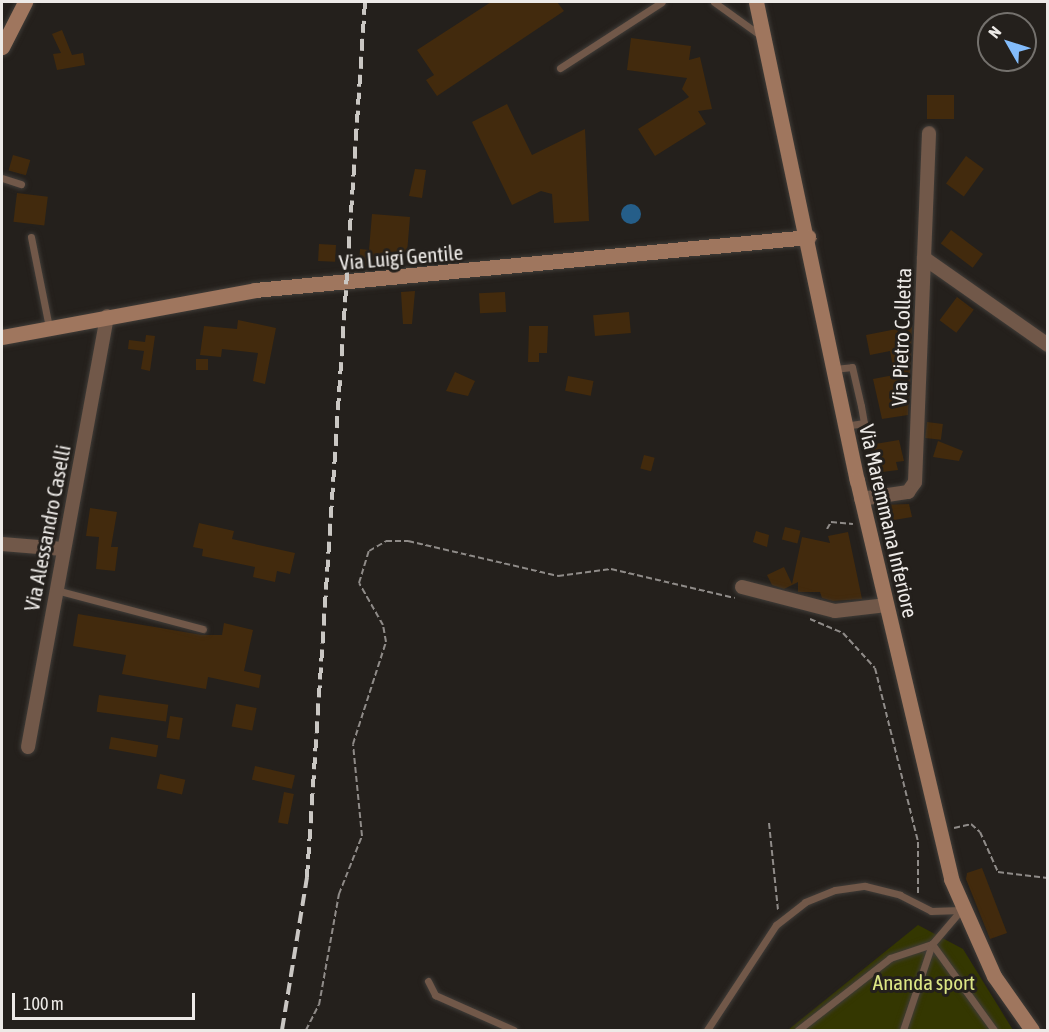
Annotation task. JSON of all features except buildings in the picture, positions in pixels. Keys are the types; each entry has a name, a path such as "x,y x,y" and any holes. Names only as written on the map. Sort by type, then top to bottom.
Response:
{"main road":[{"path":"2,47 25,2"},
{"name":"Via Maremmana Inferiore","path":"756,2 808,237 861,500 939,832 961,910 994,976 1032,1030"},
{"name":"Via Luigi Gentile","path":"2,337 255,290 808,237"}],"street":[{"name":"Via Pietro Colletta","path":"861,500 908,492 915,482 929,133"},
{"path":"924,258 1047,345"},
{"name":"Via Alessandro Caselli","path":"28,747 107,316"},
{"path":"2,544 63,549"},
{"path":"742,594 835,611 887,605"}],"lane":[{"path":"560,68 662,2"},
{"path":"714,2 763,37"},
{"path":"2,178 21,184"},
{"path":"31,237 49,327"},
{"path":"56,590 203,629"},
{"path":"707,1030 783,918 805,902 851,886 918,901 931,911 961,910"},
{"path":"903,1030 932,944 961,910"},
{"path":"798,1030 890,958 932,944"},
{"path":"932,944 994,1030"},
{"path":"428,981 435,995 514,1030"}],"path":[{"path":"827,530 831,522 867,525"},
{"path":"306,1030 319,1005 339,894 362,836 353,744 386,642 383,625 359,583 369,551 386,541 408,541 558,576 611,569 742,594"},
{"path":"805,617 843,633 874,668 918,842 918,901"},
{"path":"769,823 770,869 783,918"},
{"path":"939,832 971,824 980,832 998,872 1047,878"}],"green space":[{"name":"Ananda sport","path":"918,925 963,949 1013,1030 788,1030"}],"water":[{"path":"631,204 638,207 641,214 638,221 631,224 624,221 621,214 624,207"}],"railway":[{"path":"282,1030 307,877 365,2"}]}
